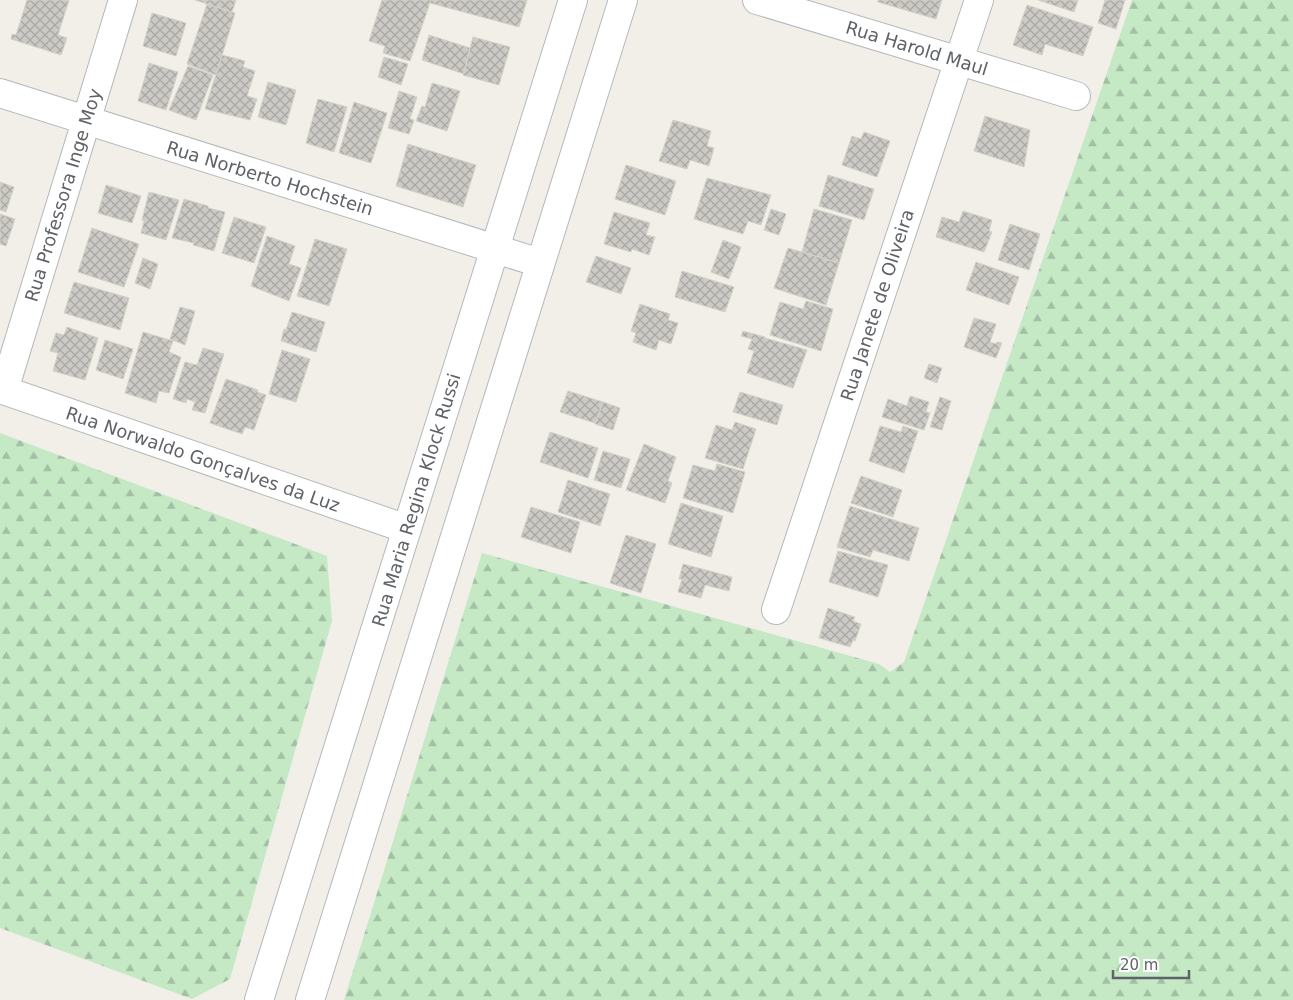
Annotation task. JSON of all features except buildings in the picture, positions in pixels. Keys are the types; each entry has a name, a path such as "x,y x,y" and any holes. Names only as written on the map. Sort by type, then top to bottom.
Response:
{"street":[{"name":"Rua Professora Inge Moy","path":"2,389 123,0"},
{"name":"Rua Maria Regina Klock Russi","path":"259,1000 573,0"},
{"path":"310,1000 623,0"},
{"name":"Rua Harold Maul","path":"757,0 1076,96"},
{"name":"Rua Janete de Oliveira","path":"776,610 979,0"},
{"name":"Rua Norberto Hochstein","path":"0,93 540,263"},
{"name":"Rua Norwaldo Gonçalves da Luz","path":"2,389 407,529"}],"green space":[{"path":"1132,0 1293,0 1293,1000 344,1000 482,553 879,664 890,672 904,662"},
{"path":"0,433 327,556 332,621 230,979 192,999 0,928"}]}
